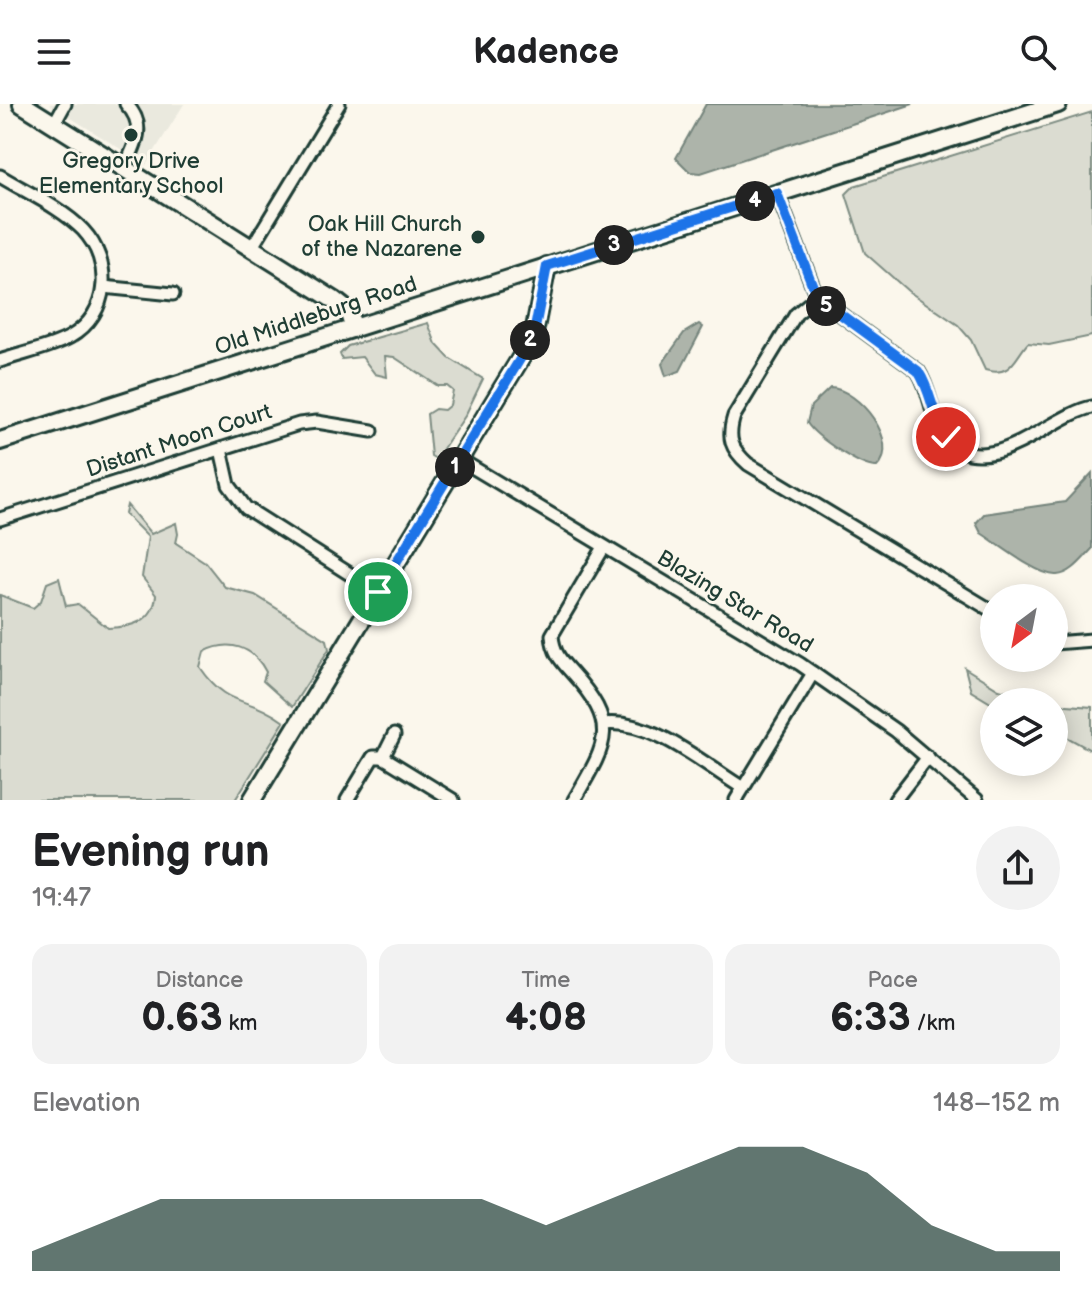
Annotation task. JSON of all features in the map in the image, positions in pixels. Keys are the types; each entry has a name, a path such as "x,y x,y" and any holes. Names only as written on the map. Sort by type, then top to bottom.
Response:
{"main road":[{"path":"22,104 334,300 348,311 353,326"},
{"name":"Old Middleburg Road","path":"0,441 353,326 1058,104"},
{"path":"252,800 525,351 535,328 547,266"}],"street":[{"path":"54,124 65,104"},
{"path":"124,168 140,133 135,115 126,104"},
{"path":"252,247 339,104"},
{"path":"0,176 83,230 100,257 103,287 93,315 73,335 0,361"},
{"path":"777,193 817,297 918,371 929,387 939,427 960,448 989,452 1009,449 1078,410 1092,407"},
{"path":"103,287 173,294"},
{"path":"817,297 796,314 734,416 729,430 730,443 748,464 980,604"},
{"name":"Distant Moon Court","path":"0,519 307,423 372,431"},
{"path":"221,449 229,485 246,508 378,592"},
{"name":"Blazing Star Road","path":"459,459 813,673 928,757 977,800"},
{"path":"574,800 598,759 604,724 595,699 556,654 552,635 604,547"},
{"path":"1068,642 1092,640"},
{"path":"736,800 813,673"},
{"path":"604,724 617,723 648,730 743,788"},
{"path":"383,757 394,735"},
{"path":"347,800 373,757 383,757 453,800"},
{"path":"895,800 928,757"}],"shaded area":[{"name":"Gregory Drive Elementary School","path":"49,104 184,104 146,165"},
{"path":"706,104 913,104 701,173 690,172 676,158"},
{"path":"1092,112 1092,336 1049,345 1028,343 1007,369 994,372 985,370 971,340 958,325 908,291 865,253 846,194 854,186"},
{"path":"428,323 436,344 449,358 483,379 465,416 436,459 431,456 427,414 435,409 444,410 450,405 453,391 447,386 438,386 394,357 385,356 387,377 375,374 362,357 342,359 340,354 348,346"},
{"path":"699,324 703,327 680,371 666,376 662,364 684,333"},
{"path":"830,388 853,397 873,418 884,445 883,457 877,467 861,463 839,451 807,423 811,406"},
{"path":"1092,473 1092,549 1068,572 1057,575 1040,571 981,533 976,523 984,514 1065,502"},
{"path":"127,505 151,534 176,523 176,543 205,562 225,587 255,595 327,640 329,649 292,707 263,681 266,672 247,651 240,647 222,646 204,652 200,667 220,690 284,722 235,800 0,800 0,595 33,608 41,601 47,583 59,578 66,606 78,604 108,628 133,624 146,617 156,595 142,577 148,537 125,514"},
{"path":"965,668 997,688 980,688 980,696 971,691"},
{"path":"1068,705 1092,707 1092,751 1068,738"}],"place":[{"name":"Gregory Drive Elementary School","path":"131,135"},
{"name":"Oak Hill Church of the Nazarene","path":"478,237"}],"route":[{"path":"378,592 525,351 535,328 547,266 777,193 817,297 918,371 929,387 935,416 946,437"}]}
